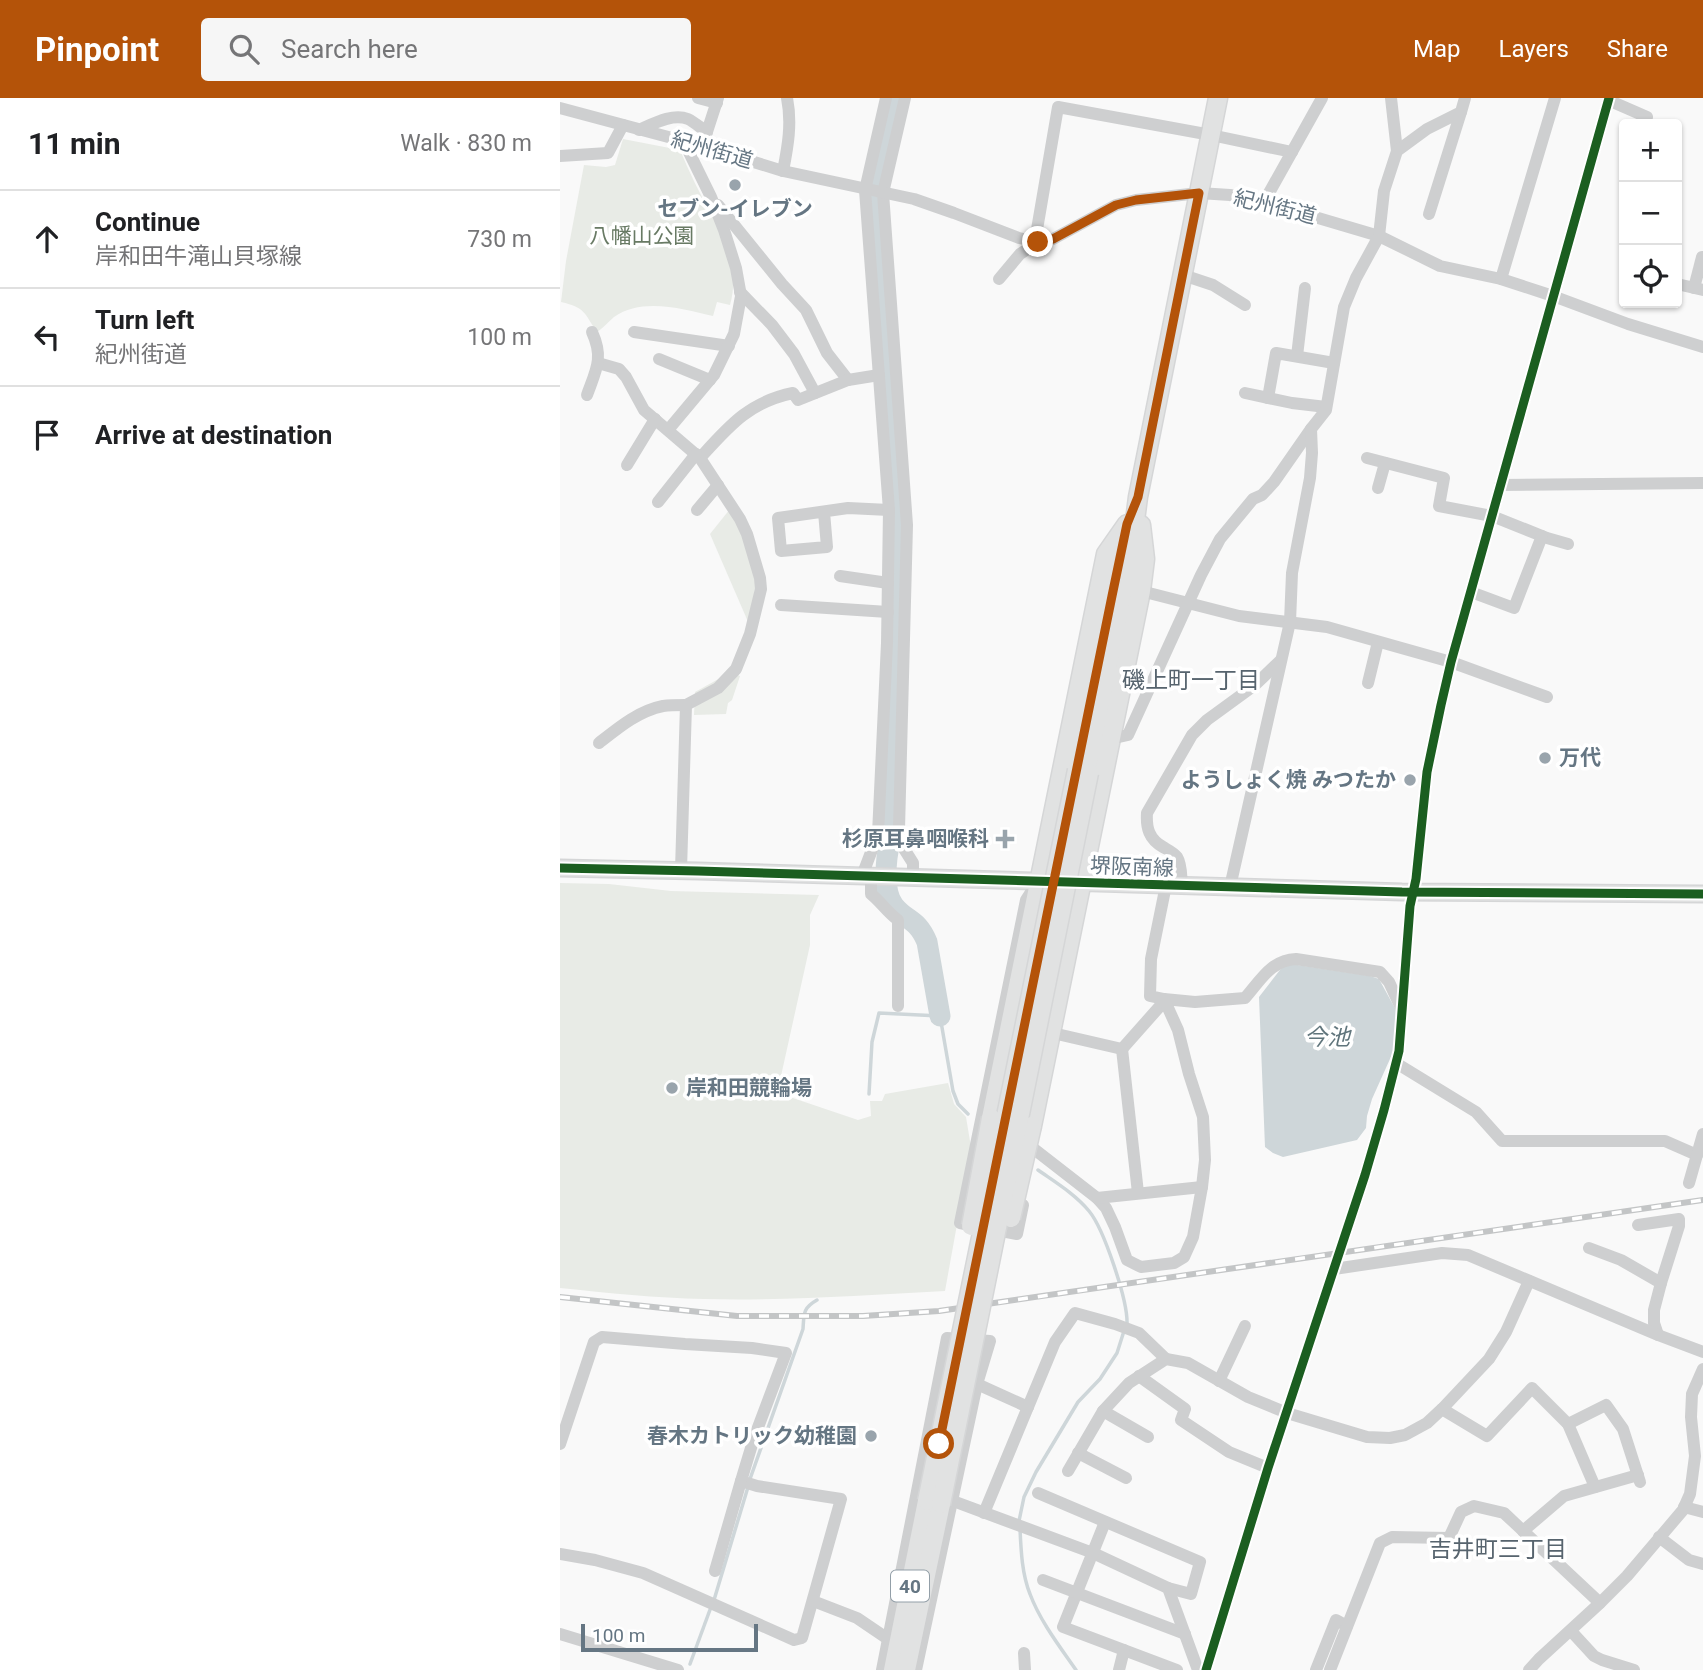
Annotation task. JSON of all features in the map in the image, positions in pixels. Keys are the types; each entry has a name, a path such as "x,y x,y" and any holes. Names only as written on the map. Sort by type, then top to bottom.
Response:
{"main road":[{"name":"40","path":"1083,772 1125,598 1138,497 1218,98"},
{"name":"40","path":"906,1670 940,1502 972,1317 1083,772 1127,524 1138,497"},
{"path":"972,1317 1001,1261 1082,883 1141,591 1145,559 1138,497"},
{"path":"972,1317 968,1241 991,1118 1106,554 1127,524"},
{"name":"堺阪南線","path":"560,868 1413,892 1703,894"},
{"name":"40","path":"893,1670 940,1502"}],"street":[{"path":"698,98 717,100 702,146"},
{"path":"783,171 789,142 788,98"},
{"path":"886,98 875,191 879,375 889,510 888,612 877,834 870,876 871,894 898,920 904,951 902,998"},
{"path":"905,98 875,191 907,525 899,829 901,844 913,863 910,878"},
{"path":"1264,202 1322,98"},
{"path":"1110,739 1128,735 1220,539 1252,499 1262,495 1274,482 1326,410 1344,307 1379,236 1384,191 1397,151 1391,98"},
{"path":"1429,215 1465,98"},
{"path":"1501,279 1555,98"},
{"path":"1206,1670 1268,1468 1365,1175 1396,1063 1410,906 1427,772 1451,662 1608,99 1647,117"},
{"path":"999,279 1020,254 1036,241 1058,107 1292,152"},
{"name":"紀州街道","path":"560,108 783,171 914,199 1019,238 1036,241 1053,239 1116,205 1136,200 1199,193 1230,195 1264,202 1379,236 1440,266 1501,279 1628,324 1703,347"},
{"path":"1397,151 1427,129 1461,111"},
{"path":"638,130 662,120 679,117 688,119 707,132"},
{"path":"560,156 608,153 623,125"},
{"path":"668,430 714,375 734,334 740,292 736,268 711,197 684,142"},
{"path":"711,197 806,310 827,353 848,380"},
{"path":"1699,289 1702,257"},
{"path":"1183,275 1213,285 1245,305"},
{"path":"1297,356 1305,288"},
{"path":"740,292 772,325 793,354 815,393"},
{"path":"634,331 729,346"},
{"path":"587,395 598,363 598,346 592,332"},
{"path":"1268,398 1276,353 1334,363"},
{"path":"659,359 710,380"},
{"path":"598,363 619,369 644,410 698,456 740,519 747,534 761,589 750,635 736,669 718,688 686,705 664,706 631,719 598,743"},
{"path":"658,502 698,456 731,424 754,408 772,398 793,393 797,400 848,380 879,375"},
{"path":"1245,393 1326,407"},
{"path":"627,465 655,419"},
{"path":"1230,887 1290,622 1292,573 1311,466 1311,429"},
{"path":"1367,458 1447,472 1439,506 1492,516 1542,537 1568,544"},
{"path":"1378,488 1385,463"},
{"path":"1500,485 1703,483"},
{"path":"697,510 718,485"},
{"path":"824,512 827,547 781,551 778,518 848,508 889,510"},
{"path":"1471,592 1514,608 1542,537"},
{"path":"840,576 888,583"},
{"path":"1141,591 1239,616 1327,627 1451,662 1547,697"},
{"path":"780,605 888,612"},
{"path":"1368,683 1378,642"},
{"path":"887,643 903,644"},
{"path":"1282,659 1250,690 1207,720 1192,735 1147,813 1146,825 1150,837 1175,854 1180,862 1151,959 1150,996 1195,1002 1245,998 1275,964 1286,959 1296,959 1380,972 1389,982 1402,1011"},
{"path":"681,870 686,705"},
{"path":"1038,881 1026,900 960,1223 1017,1234 1086,902 1082,883"},
{"path":"1034,1149 1106,1208 1127,1260 1141,1267 1174,1262 1184,1257 1193,1237 1202,1187 1205,1160 1203,1117 1178,1030 1164,999"},
{"path":"1138,1193 1122,1049 1164,999"},
{"path":"1057,1034 1122,1049"},
{"path":"1396,1063 1476,1112 1502,1141 1665,1141 1697,1155"},
{"path":"1689,1183 1703,1134"},
{"path":"1097,1198 1202,1187"},
{"path":"1638,1225 1679,1219 1653,1316 1658,1335"},
{"path":"1589,1248 1621,1260 1661,1283"},
{"path":"1334,1269 1442,1253 1468,1255 1703,1352"},
{"path":"984,1513 1055,1342 1075,1313 1139,1333 1166,1359 1188,1363 1248,1397 1287,1413 1367,1437 1390,1438 1405,1435 1427,1423 1489,1359 1506,1332 1529,1281"},
{"path":"1219,1381 1245,1326"},
{"path":"561,1436 594,1342 602,1337 786,1353 754,1438 715,1571"},
{"path":"883,1670 947,1338 990,1341 940,1502 916,1670"},
{"path":"1068,1471 1103,1411 1129,1383 1166,1359"},
{"path":"1529,1670 1627,1576 1684,1507 1690,1494 1699,1455 1691,1417 1697,1404 1692,1394 1703,1368"},
{"path":"1139,1376 1185,1409 1181,1420 1230,1452 1268,1468"},
{"path":"977,1384 1027,1407"},
{"path":"1442,1409 1487,1436 1532,1388 1568,1424 1595,1488"},
{"path":"936,1392 974,1399"},
{"path":"1523,1531 1564,1496 1639,1478 1623,1429 1606,1405 1568,1424"},
{"path":"1103,1411 1148,1437"},
{"path":"1078,1453 1126,1478"},
{"path":"560,1554 643,1573 794,1640 802,1638 841,1499 741,1481"},
{"path":"940,1502 984,1513 1093,1553 1168,1588 1191,1594 1199,1562 1038,1493"},
{"path":"1329,1670 1380,1543 1392,1537 1448,1538 1461,1512 1474,1506 1504,1513 1600,1603"},
{"path":"1684,1507 1703,1512"},
{"path":"1105,1522 1063,1627 1177,1670"},
{"path":"1658,1537 1689,1560 1703,1564"},
{"path":"1043,1580 1185,1634"},
{"path":"1168,1588 1198,1670"},
{"path":"813,1601 857,1618 888,1639"},
{"path":"1316,1670 1336,1620 1347,1626"},
{"path":"1571,1631 1594,1656 1634,1670"},
{"path":"560,1634 678,1670"},
{"path":"1119,1670 1124,1650"},
{"path":"1024,1653 1025,1670"}],"green space":[{"name":"八幡山公園","path":"623,139 680,150 702,198 725,234 732,265 732,297 730,305 717,302 713,316 663,306 637,307 614,317 597,332 580,309 561,302 584,165 615,165"},
{"path":"730,509 738,519 757,577 749,624 710,534"},
{"path":"731,672 740,676 726,714 694,715 695,692"},
{"name":"岸和田競輪場","path":"560,883 609,884 671,891 819,895 810,915 810,945 781,1076 786,1079 784,1095 858,1120 871,1116 870,1101 882,1101 885,1094 948,1083 954,1104 966,1117 971,1147 945,1291 734,1299 650,1296 560,1288"}],"water":[{"name":"今池","path":"1291,964 1379,979 1397,1012 1394,1050 1372,1099 1366,1128 1357,1140 1283,1157 1265,1147 1259,997 1283,966"}],"waterway":[{"path":"895,98 873,202 899,519 890,841 886,883 894,906 916,924 927,942 940,1016"},
{"path":"869,1094 872,1042 879,1013 940,1016 953,1091 958,1104 968,1114"},
{"path":"1038,1170 1078,1199 1095,1220 1119,1283 1127,1324"},
{"path":"750,1479 803,1329 805,1312 817,1300"},
{"path":"1019,1521 1024,1497 1036,1472 1078,1402 1100,1379 1117,1353 1124,1331"},
{"path":"714,1600 748,1487"},
{"path":"1020,1529 1021,1554 1030,1594 1045,1624 1076,1670"},
{"path":"690,1664 711,1607"}],"railway":[{"path":"560,1297 737,1316 863,1316 939,1311 1703,1200"}],"cycle path":[{"path":"1206,1670 1268,1468 1384,1110 1399,1051 1410,906 1416,879 1427,772 1441,705 1609,98"},
{"path":"560,868 1402,892 1703,894"}],"place":[{"name":"セブン-イレブン","path":"735,185"},
{"name":"万代","path":"1545,758"},
{"name":"ようしょく焼 みつたか","path":"1410,780"},
{"name":"杉原耳鼻咽喉科","path":"1005,839"},
{"name":"岸和田競輪場","path":"672,1088"},
{"name":"春木カトリック幼稚園","path":"871,1436"}],"district":[{"name":"磯上町一丁目","path":"1191,680"},
{"name":"吉井町三丁目","path":"1498,1549"}],"route":[{"path":"939,1444 1112,596 1127,524 1138,497 1199,193 1116,205 1053,239 1038,242"}]}
